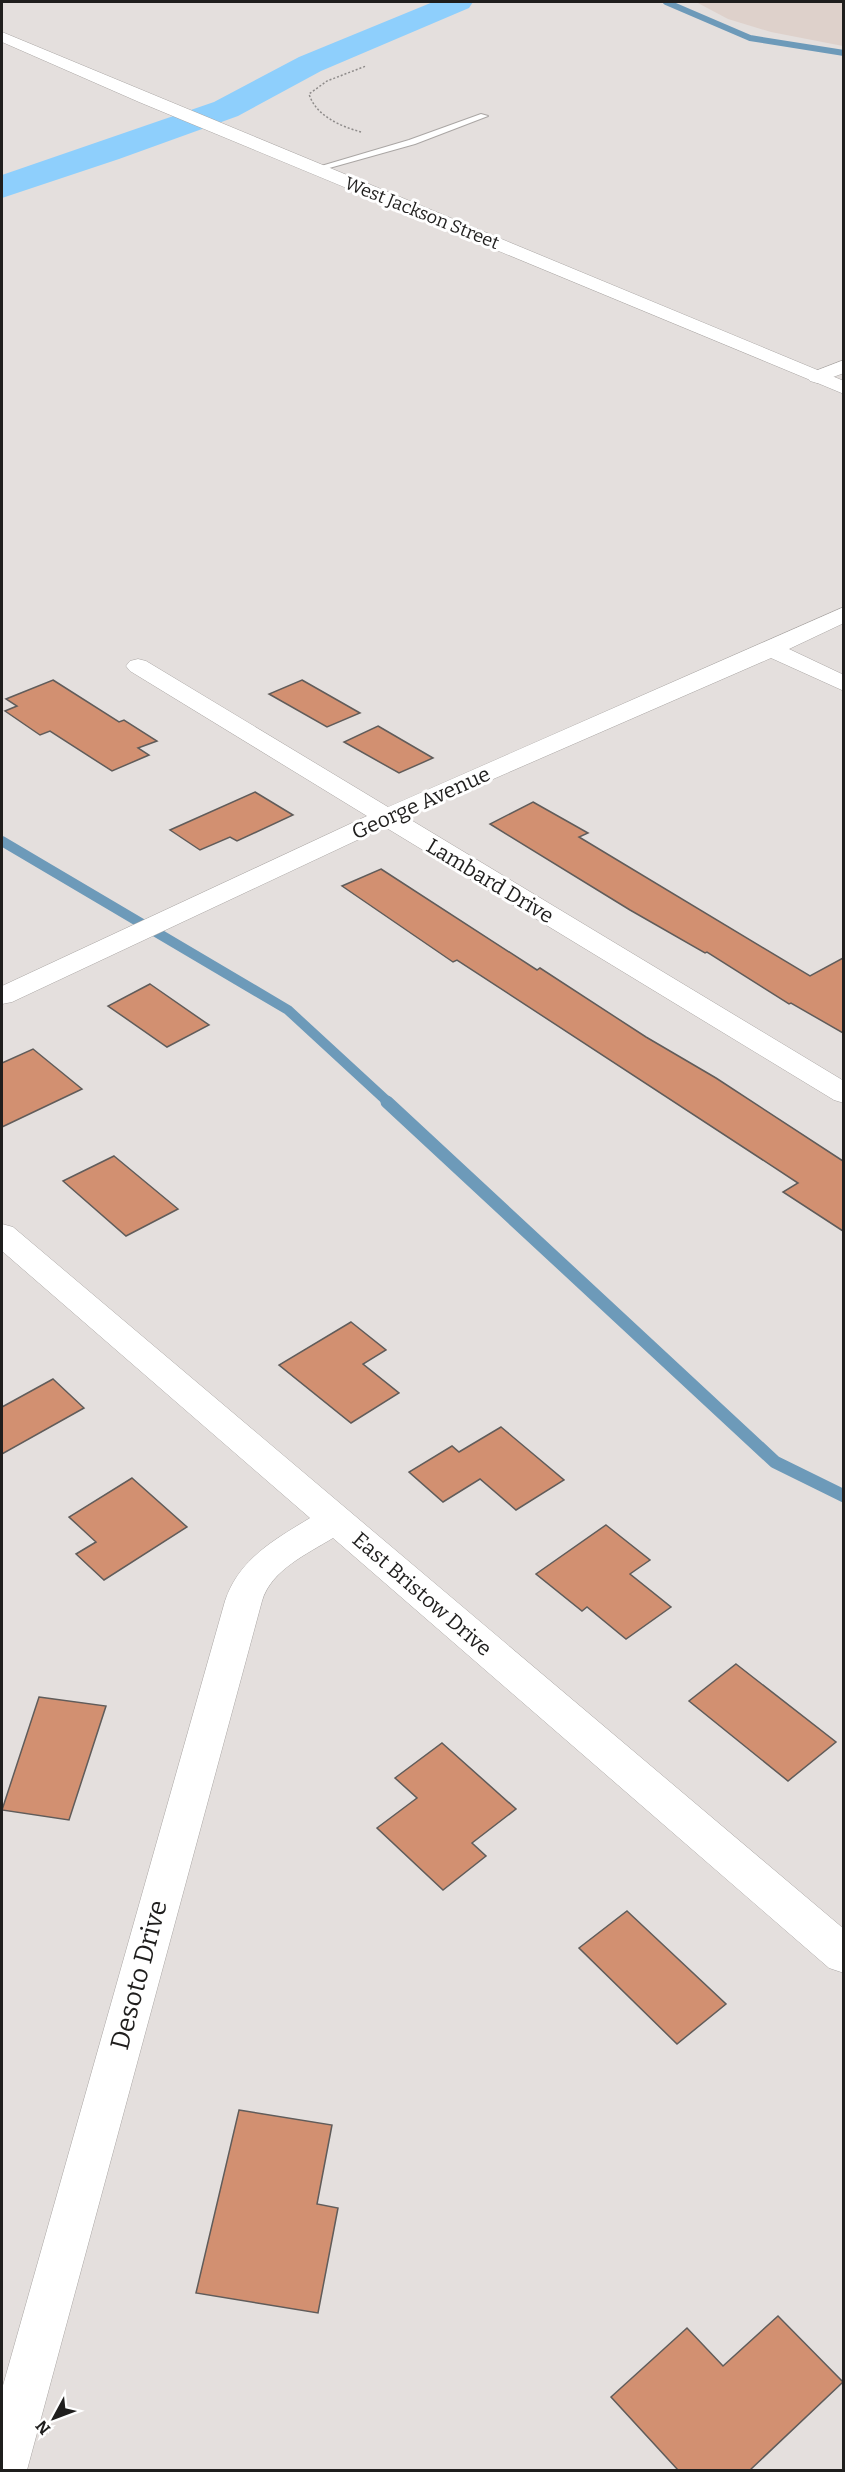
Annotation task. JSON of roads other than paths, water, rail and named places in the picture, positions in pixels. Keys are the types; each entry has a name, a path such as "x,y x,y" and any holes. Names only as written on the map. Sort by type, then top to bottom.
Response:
{"street":[{"name":"West Jackson Street","path":"2,37 145,99 843,388"},
{"path":"817,377 843,366"},
{"name":"George Avenue","path":"2,996 385,818 771,649 843,614"},
{"path":"771,649 843,684"},
{"name":"Lambard Drive","path":"138,666 843,1094"},
{"name":"East Bristow Drive","path":"2,1234 843,1955"},
{"name":"Desoto Drive","path":"3,2470 248,1587 257,1574 274,1560 335,1520"}],"lane":[{"path":"315,169 412,142 484,116"}],"waterway":[{"path":"2,187 226,109 310,64 458,2"},
{"path":"666,2 750,38 844,53"},
{"path":"2,841 288,1010 389,1103"},
{"path":"387,1102 775,1462 844,1496"}]}
